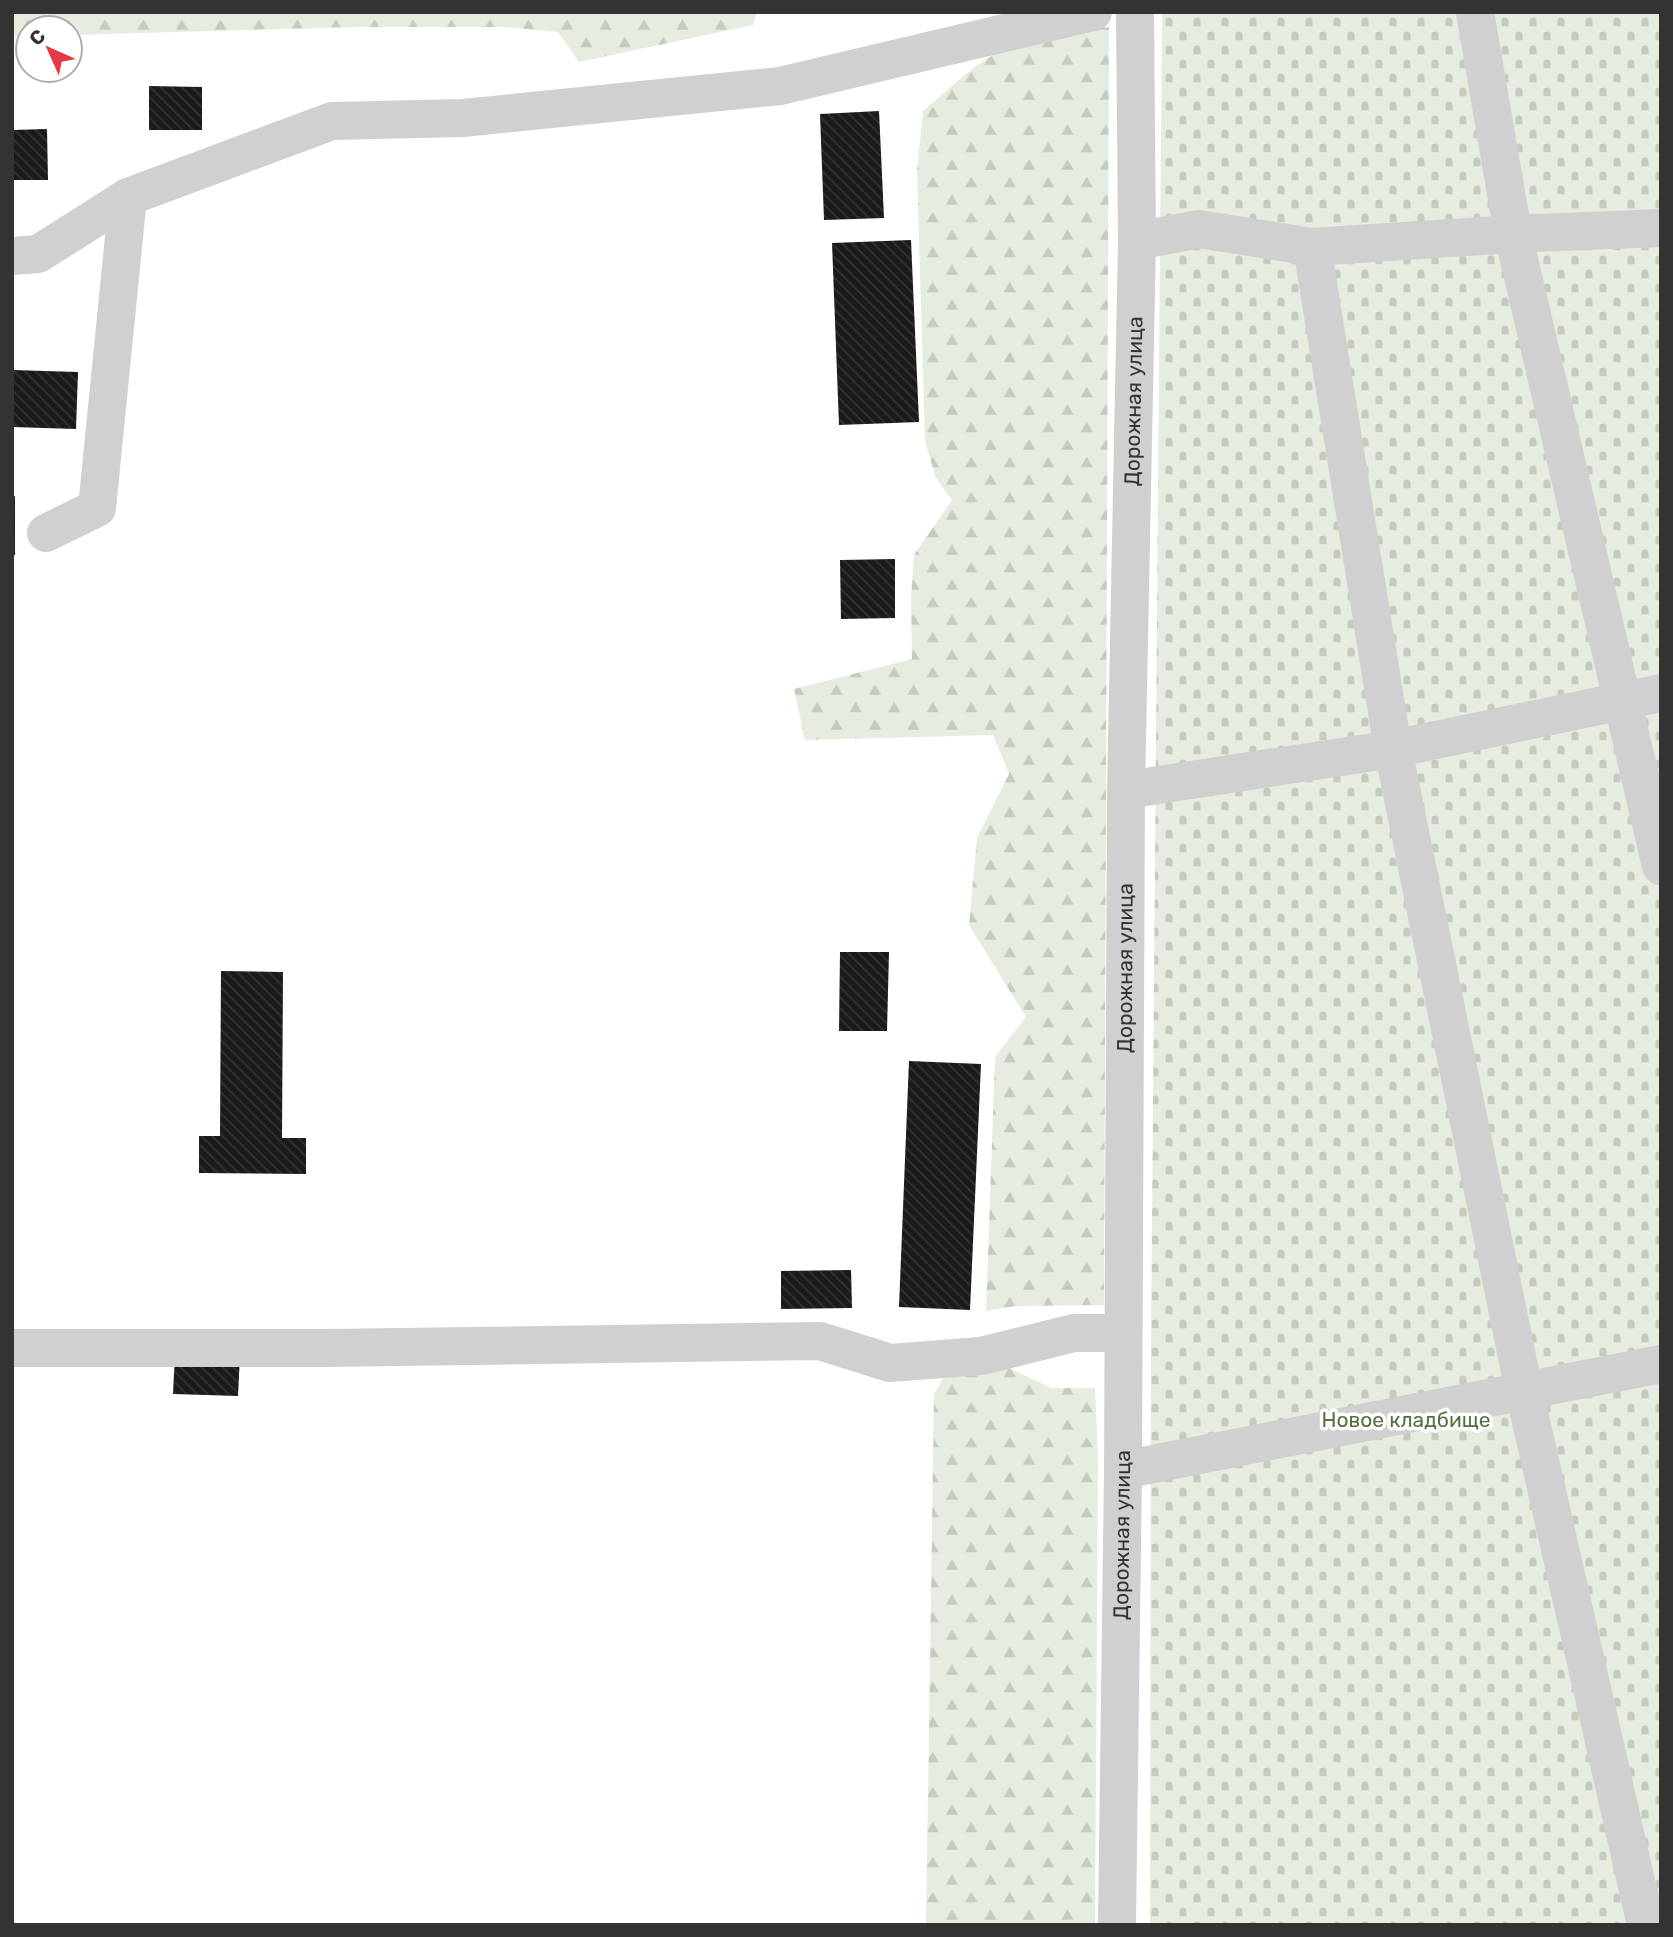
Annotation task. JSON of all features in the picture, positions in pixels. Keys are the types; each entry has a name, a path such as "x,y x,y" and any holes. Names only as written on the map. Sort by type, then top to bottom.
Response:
{"street":[{"path":"12,256 38,254 128,197 332,121 463,118 780,86 1093,12"},
{"name":"Дорожная улица","path":"1117,1925 1123,1470 1126,790 1137,241 1135,12"},
{"path":"1475,12 1513,234 1661,866"},
{"path":"46,534 97,508 128,197"},
{"path":"1137,241 1199,229 1312,247 1513,234 1661,229"},
{"path":"1312,247 1393,749 1524,1391 1646,1925"},
{"path":"1126,790 1393,749 1661,693"},
{"path":"12,1348 326,1348 821,1341 891,1363 981,1356 1074,1333 1124,1333"},
{"path":"1123,1470 1661,1364"}],"green space":[{"path":"12,12 757,12 753,25 579,62 558,32 504,27 356,27 84,35 84,14 14,14 12,37"},
{"name":"Новое кладбище","path":"1162,12 1661,12 1661,1925 1150,1925 1151,1344"},
{"path":"1109,27 1104,1305 1015,1306 986,1311 995,1057 1026,1017 969,925 977,838 1009,774 993,735 805,740 794,689 912,659 911,598 914,555 952,500 936,478 925,441 917,171 923,111 974,68 1009,46 1045,35"},
{"path":"963,1346 1051,1388 1095,1388 1098,1458 1095,1925 926,1925 934,1394"}],"building":[{"path":"149,86 202,87 202,130 149,130"},
{"path":"879,111 884,218 824,220 820,114"},
{"path":"47,129 48,180 12,180 12,130"},
{"path":"911,240 919,422 839,425 832,243"},
{"path":"12,370 78,372 76,429 12,427"},
{"path":"15,496 15,555 12,555 12,497"},
{"path":"895,559 895,618 841,619 840,560"},
{"path":"840,952 889,952 887,1031 839,1031"},
{"path":"221,971 283,972 282,1138 306,1138 306,1174 199,1173 199,1136 220,1136"},
{"path":"909,1061 981,1064 970,1310 899,1307"},
{"path":"851,1270 852,1308 781,1309 781,1271"},
{"path":"175,1353 240,1355 238,1396 173,1394"}]}
